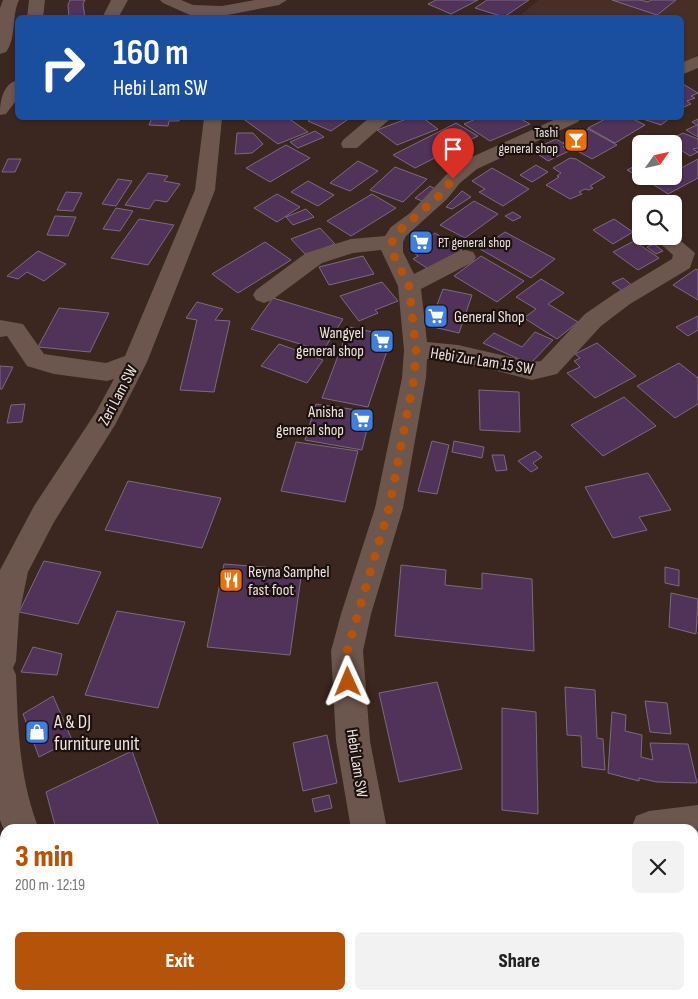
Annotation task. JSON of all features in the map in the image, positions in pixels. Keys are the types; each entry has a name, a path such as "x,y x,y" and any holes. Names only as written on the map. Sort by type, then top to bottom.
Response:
{"street":[{"path":"0,49 4,43 8,6 11,0"},
{"path":"35,15 37,0"},
{"path":"111,15 115,5 120,0"},
{"path":"168,0 190,10 222,11 279,0"},
{"path":"265,15 286,0"},
{"path":"684,68 698,61"},
{"path":"0,110 15,89"},
{"name":"Zeri Lam SW","path":"0,662 4,615 14,571 44,514 106,418 135,362 205,190 213,120"},
{"path":"350,144 372,123 378,120"},
{"path":"264,295 314,258 352,246 392,242 398,232 417,217 440,195 453,179 470,165 568,120"},
{"name":"Hebi Lam SW","path":"368,824 353,740 347,651 389,508 414,378 416,350 409,286 392,252 392,242"},
{"name":"Hebi Zur Lam 15 SW","path":"416,350 458,353 532,371 548,368 593,320 622,299 682,263 684,253 674,245"},
{"path":"409,286 465,257"},
{"path":"0,329 3,327 15,330 36,360 54,365 108,372 135,362"},
{"path":"0,675 5,770 20,824"}],"shaded area":[{"path":"538,0 698,0 698,54 684,64 684,15 521,15"}],"building":[{"path":"70,0 85,0 83,4 85,15 69,15 68,5"},
{"path":"436,0 478,0 451,14 428,4"},
{"path":"487,0 529,0 507,15 498,15 475,8"},
{"path":"612,0 640,0 648,2 651,0 676,0 657,15"},
{"path":"684,85 698,93 691,96 695,98 687,101 691,104 684,107"},
{"path":"698,119 698,137 686,130 697,125 692,122"},
{"path":"151,120 179,120 169,121 168,126 149,125"},
{"path":"245,120 291,120 308,132 278,144"},
{"path":"310,120 347,120 331,131 308,121"},
{"path":"404,120 426,120 438,129 397,145 377,130"},
{"path":"473,120 523,120 530,124 490,141 464,124"},
{"path":"603,120 635,120 645,125 615,143 588,128"},
{"path":"646,120 667,120 661,125"},
{"path":"456,123 478,136 415,168 393,155"},
{"path":"588,129 617,145 592,159 563,143"},
{"path":"315,131 324,137 298,148 290,142"},
{"path":"237,133 253,133 263,144 252,153 235,154"},
{"path":"683,133 698,139 698,148 693,149 698,152 690,156 682,151 682,135 679,135"},
{"path":"556,139 566,145 563,147 569,151 548,161 532,150"},
{"path":"286,145 310,158 270,182 246,168"},
{"path":"570,158 576,159 605,177 590,186 593,188 585,189 579,192 582,194 570,199 546,185 559,177 557,176 561,173 553,168"},
{"path":"8,159 21,159 15,172 2,172"},
{"path":"698,159 698,178 668,194 654,185 682,185 682,168"},
{"path":"358,161 378,171 350,191 330,183"},
{"path":"536,165 548,172 532,182 520,175"},
{"path":"395,167 427,179 403,202 370,190"},
{"path":"492,168 529,189 503,206 479,192 485,189 472,181"},
{"path":"148,173 168,176 164,181 180,184 167,202 155,200 149,209 125,205"},
{"path":"118,179 132,181 116,206 102,204"},
{"path":"308,181 334,195 318,206 291,192"},
{"path":"430,186 439,191 424,202 415,198"},
{"path":"462,191 471,197 452,209 446,207"},
{"path":"66,192 82,193 73,211 57,210"},
{"path":"277,194 300,207 277,222 254,208"},
{"path":"372,194 396,208 351,236 327,221"},
{"path":"474,201 498,214 465,238 440,225"},
{"path":"116,208 133,211 120,231 103,229"},
{"path":"306,209 314,217 293,225 286,217"},
{"path":"513,212 521,217 513,221 505,216"},
{"path":"55,216 76,217 68,236 47,235"},
{"path":"139,219 174,225 148,265 111,258"},
{"path":"614,219 632,233 613,244 593,230"},
{"path":"320,228 335,244 306,255 291,239"},
{"path":"505,232 555,259 531,278 480,249"},
{"path":"435,233 462,250 430,270 413,259 418,256 414,253 422,248 417,245"},
{"path":"265,242 291,260 238,293 212,274"},
{"path":"632,242 632,245 640,245 659,258 638,270 613,252"},
{"path":"655,245 663,251 656,254 647,247"},
{"path":"38,251 66,264 44,281 27,272 18,279 7,276"},
{"path":"363,256 374,274 329,285 319,267"},
{"path":"481,256 524,281 497,302 454,276"},
{"path":"696,269 698,270 698,300 673,285"},
{"path":"623,278 634,287 624,292 612,283"},
{"path":"541,279 564,293 548,304 578,322 557,339 524,318 536,309 516,297"},
{"path":"382,282 398,301 375,310 378,313 359,321 340,296"},
{"path":"443,289 472,295 459,333 429,326"},
{"path":"273,298 343,319 323,351 251,329"},
{"path":"197,302 223,309 215,320 230,321 214,392 180,390 197,320 186,318"},
{"path":"59,308 109,313 90,352 38,347"},
{"path":"698,316 698,330 688,336 676,327"},
{"path":"349,327 392,336 368,407 322,398"},
{"path":"535,332 553,340 530,364 483,343 494,333 522,347"},
{"path":"597,343 636,376 595,398 567,373 580,367 574,361 580,358 575,354"},
{"path":"279,344 323,360 307,383 261,366"},
{"path":"679,363 698,378 698,404 675,418 637,386"},
{"path":"0,366 13,367 2,389 0,389"},
{"path":"479,390 519,392 520,432 480,430"},
{"path":"624,397 656,426 603,456 571,425"},
{"path":"25,404 22,422 7,423 11,405"},
{"path":"316,404 371,412 362,450 305,440"},
{"path":"432,441 449,445 437,494 418,491"},
{"path":"454,441 484,447 482,458 452,452"},
{"path":"296,442 358,451 345,502 281,491"},
{"path":"535,451 542,457 533,463 538,468 531,472 518,461"},
{"path":"492,455 504,455 507,470 496,471"},
{"path":"648,473 671,510 639,517 647,530 613,538 585,487"},
{"path":"128,481 221,498 202,548 105,530"},
{"path":"44,561 101,572 78,624 19,612"},
{"path":"224,564 302,570 290,655 207,647"},
{"path":"401,565 446,570 445,585 482,589 482,573 532,579 534,651 395,636"},
{"path":"665,567 679,570 679,586 665,583"},
{"path":"671,593 698,599 696,634 669,627"},
{"path":"117,611 185,622 158,708 85,695"},
{"path":"33,647 62,654 57,675 21,672"},
{"path":"437,682 462,769 399,782 379,693"},
{"path":"565,687 595,690 597,738 603,739 605,770 582,767 581,736 567,735"},
{"path":"53,696 72,740 39,757 23,714"},
{"path":"645,701 667,703 671,734 650,732"},
{"path":"502,708 536,712 538,814 502,810"},
{"path":"612,712 626,715 625,731 642,735 641,757 653,760 650,743 688,744 697,783 657,782 639,778 639,781 608,773"},
{"path":"327,735 337,783 303,791 293,743"},
{"path":"132,751 158,824 55,824 46,792"},
{"path":"329,795 332,808 315,812 312,799"}],"place":[{"name":"Tashi general shop","path":"576,140"},
{"name":"P.T general shop","path":"421,242"},
{"name":"General Shop","path":"436,316"},
{"name":"Wangyel general shop","path":"382,341"},
{"name":"Anisha general shop","path":"362,420"},
{"name":"Reyna Samphel fast foot","path":"231,580"},
{"name":"A & DJ furniture unit","path":"37,732"}],"route":[{"path":"348,682 347,651 356,614 389,508 414,378 416,350 409,286 392,252 392,242 398,232 440,195 453,179"}]}
